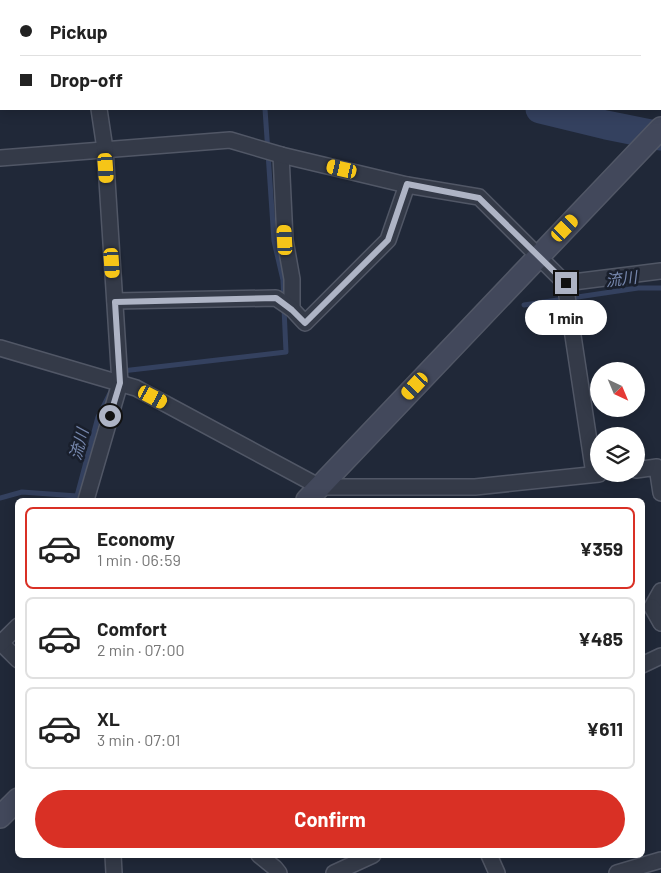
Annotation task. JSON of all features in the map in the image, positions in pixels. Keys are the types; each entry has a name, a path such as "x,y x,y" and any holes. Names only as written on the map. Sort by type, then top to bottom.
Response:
{"street":[{"path":"87,498 120,383 104,149 99,110"},
{"path":"314,493 661,128"},
{"path":"0,158 230,140 281,155 407,184 479,198 566,283 590,436"},
{"path":"281,155 285,240 292,279 292,310"},
{"path":"115,302 276,298 305,323 388,240 407,184"},
{"path":"566,283 661,271"},
{"path":"0,348 136,388 314,493 476,493 590,475"},
{"path":"645,469 657,467 661,493"},
{"path":"661,591 648,608 661,623"},
{"path":"15,629 0,643 15,657"},
{"path":"645,664 661,656"},
{"path":"0,817 15,802"},
{"path":"113,858 114,873"},
{"path":"262,858 279,873"},
{"path":"334,873 366,858"},
{"path":"490,858 497,873"},
{"path":"617,873 661,860"}],"waterway":[{"path":"265,110 274,241 283,280 284,300"},
{"path":"544,110 661,136"},
{"name":"流川","path":"524,305 638,288 661,288"},
{"name":"流川","path":"121,372 286,352 284,308"},
{"name":"流川","path":"0,498 22,492 77,496 98,417 112,389"}],"route":[{"path":"110,416 120,383 115,302 276,298 305,323 388,240 407,184 479,198 566,283"}]}
